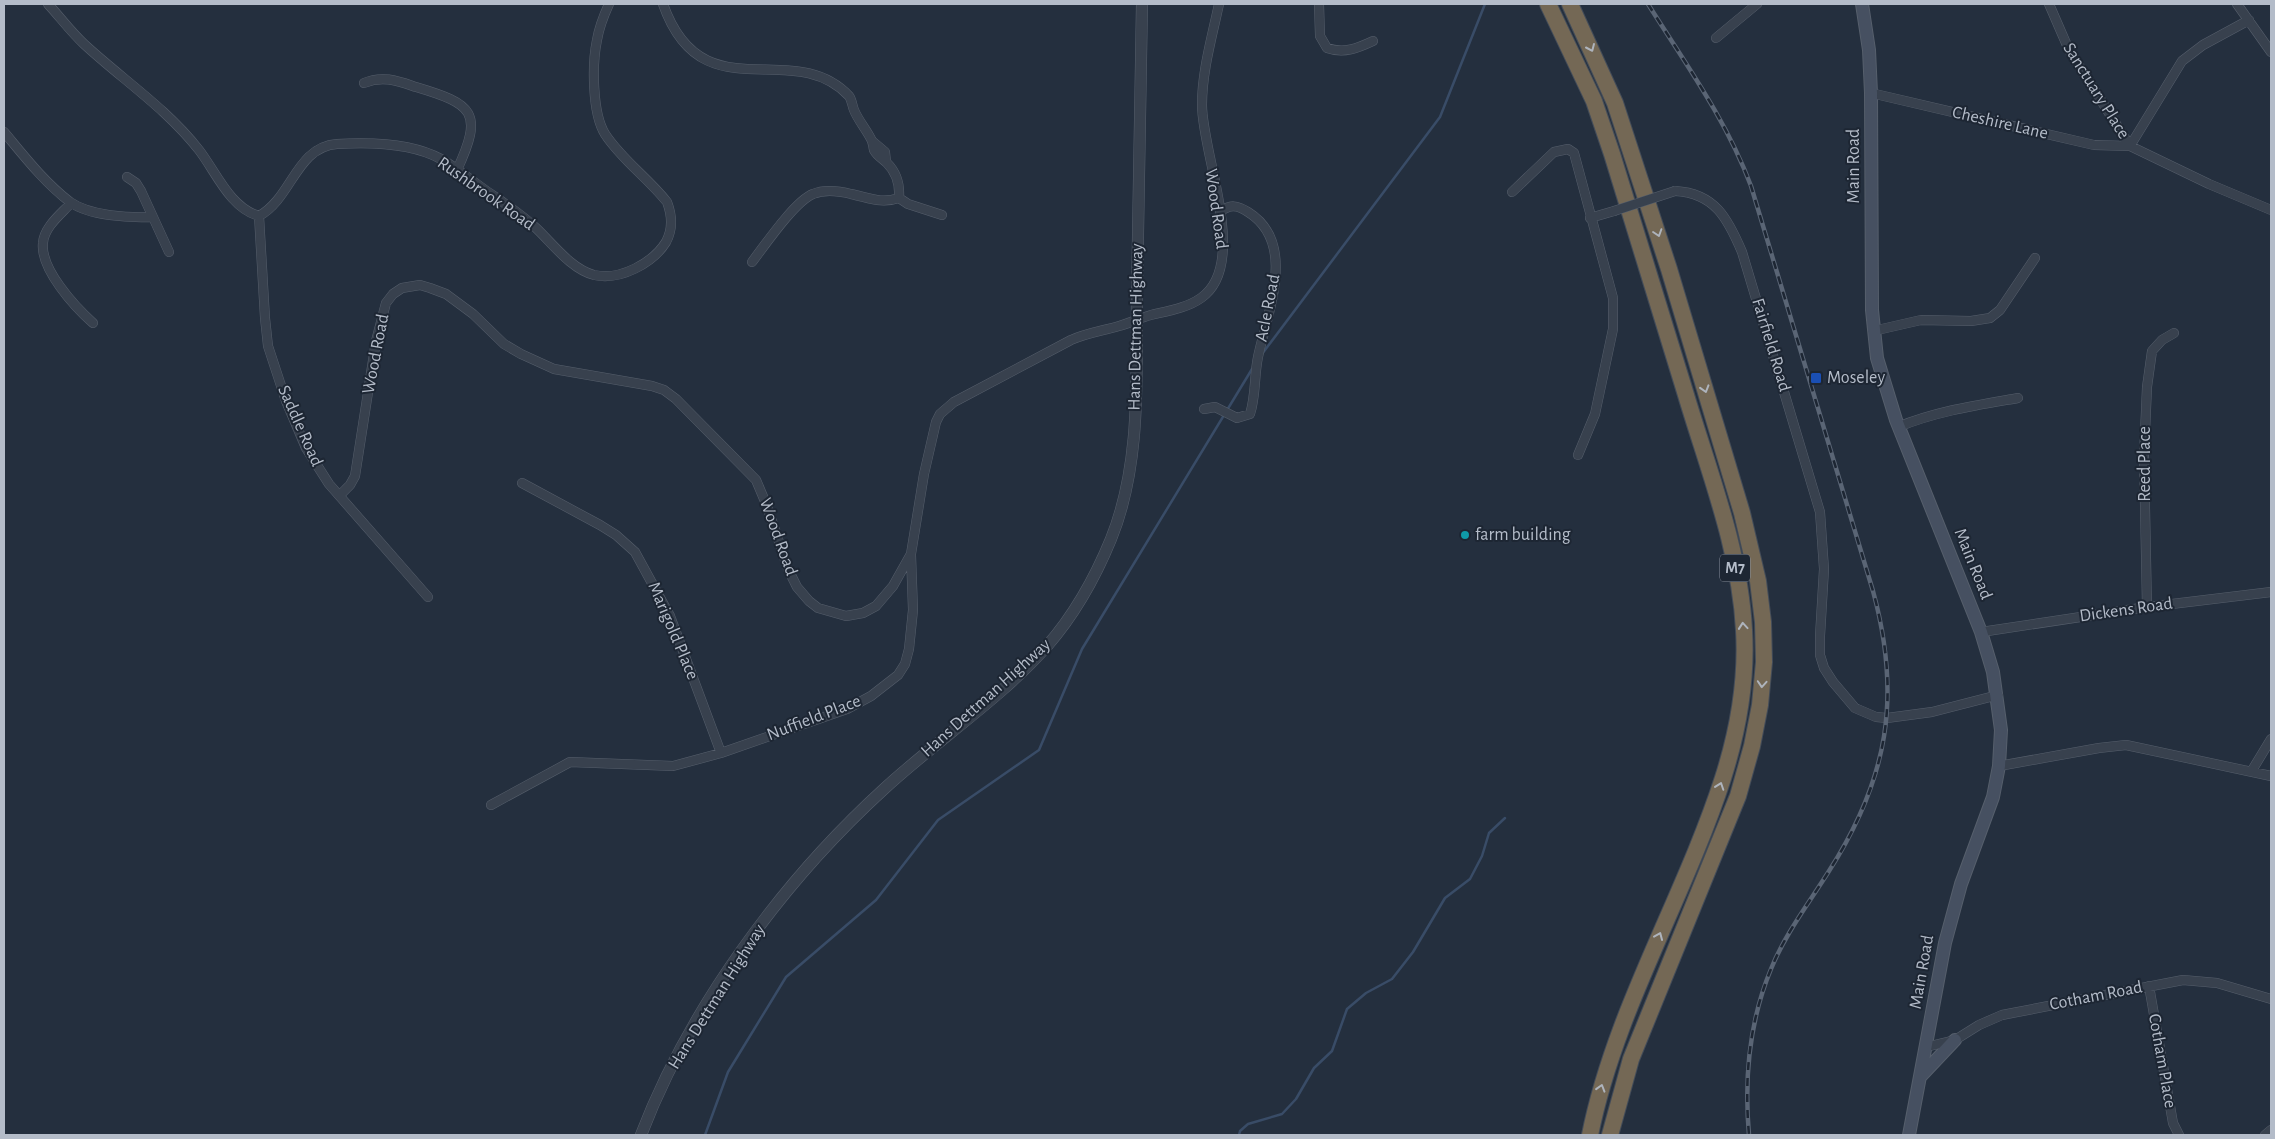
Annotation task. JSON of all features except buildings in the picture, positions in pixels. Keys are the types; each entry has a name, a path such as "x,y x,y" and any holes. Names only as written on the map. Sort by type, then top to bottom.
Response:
{"highway":[{"name":"M7","path":"1548,4 1594,102 1612,154 1727,532 1741,600 1744,631 1742,689 1738,716 1723,778 1708,820 1611,1055 1596,1103 1590,1135"},
{"name":"M7","path":"1570,4 1616,103 1669,269 1742,512 1758,582 1763,622 1764,662 1760,705 1752,746 1738,796 1631,1059 1610,1135"}],"main road":[{"name":"Main Road","path":"1862,4 1869,50 1871,93 1873,331 1877,358 1884,387 1898,427 1981,632 1998,694 2002,730 2000,766 1993,797 1953,908 1909,1135"},
{"path":"1921,1076 1955,1040"}],"street":[{"path":"48,4 82,42 173,119 242,209 259,216"},
{"name":"Rushbrook Road","path":"259,216 274,206 297,171 313,153 335,144 385,145 409,149 441,159 523,217 572,263 594,275 614,276 644,263 659,251 666,241 671,223 671,212 667,202 606,134 598,114 594,75 595,49 607,4"},
{"path":"663,4 671,26 680,40 695,54 712,64 732,68 810,74 826,79 842,89 851,98 854,109 872,140 881,147 886,156 886,162 896,175 900,187 899,198"},
{"name":"Hans Dettman Highway","path":"641,1135 661,1088 692,1030 734,962 786,893 818,856 884,788 1033,660 1059,631 1083,597 1112,536 1126,484 1133,438 1137,319 1142,4"},
{"name":"Wood Road","path":"340,495 350,485 355,476 376,341 386,303 393,294 402,288 420,286 446,294 473,314 504,344 554,369 640,382 664,390 676,399 756,480 792,578 809,601 818,608 846,616 862,613 876,606 893,586 911,554 924,474 936,422 940,414 954,402 1050,350 1088,333 1120,326 1137,319 1189,305 1202,298 1218,278 1223,253 1220,212 1203,122 1202,106 1206,66 1219,4"},
{"path":"1320,4 1320,36 1327,48 1336,51 1347,51 1373,41"},
{"path":"1716,38 1757,4"},
{"name":"Sanctuary Place","path":"2049,4 2069,50 2130,146 2209,184 2271,210"},
{"path":"2237,4 2271,52"},
{"path":"2130,146 2182,61 2203,45 2249,20"},
{"path":"364,84 380,78 390,79 459,102 469,116 471,132 470,143 457,170"},
{"name":"Cheshire Lane","path":"1871,93 2094,145 2130,146"},
{"path":"4,132 36,171 71,203 110,215 133,218 152,217"},
{"path":"1512,192 1554,152 1568,150 1574,153 1578,161 1590,218 1613,298 1613,329 1595,414 1578,455"},
{"path":"128,177 136,184 170,252"},
{"path":"752,262 799,204 814,193 829,191 851,194 872,201 887,202 899,198"},
{"name":"Fairfield Road","path":"1590,218 1675,191 1695,194 1716,206 1732,229 1742,252 1820,512 1824,569 1820,655 1824,668 1833,682 1855,708 1865,714 1887,718 1932,712 1998,694"},
{"path":"899,198 908,204 942,215"},
{"path":"71,203 48,229 43,243 44,256 64,291 92,323"},
{"name":"Acle Road","path":"1204,409 1215,407 1237,418 1250,414 1254,401 1257,360 1273,300 1276,260 1272,244 1260,222 1240,207 1227,207 1220,212"},
{"name":"Saddle Road","path":"259,216 265,326 275,370 306,448 322,475 428,597"},
{"path":"1873,331 1921,320 1971,321 1990,318 2000,310 2035,258"},
{"name":"Reed Place","path":"2147,607 2144,456 2147,387 2152,351 2155,346 2174,333"},
{"path":"1898,427 1921,417 1941,412 2018,398"},
{"name":"Marigold Place","path":"522,483 600,525 621,539 634,552 670,616 721,753"},
{"name":"Nuffield Place","path":"491,804 570,762 580,761 664,767 721,753 846,709 871,696 898,675 905,664 911,638 911,554"},
{"name":"Dickens Road","path":"1981,632 2147,607 2271,592"},
{"path":"2251,772 2271,740"},
{"path":"2000,766 2098,748 2126,745 2271,776"},
{"name":"Cotham Road","path":"1926,1047 1955,1040 1979,1025 2002,1015 2184,980 2202,981 2271,999"},
{"name":"Cotham Place","path":"2148,986 2173,1123 2179,1135"},
{"path":"2265,1135 2271,1130"}],"waterway":[{"path":"1262,354 1440,117 1485,4"},
{"path":"705,1135 728,1072 786,977 876,900 938,820 1039,750 1082,649 1252,369"},
{"path":"1239,1135 1240,1131 1248,1124 1282,1114 1296,1099 1314,1068 1332,1051 1347,1009 1366,993 1392,979 1413,952 1445,898 1470,879 1482,856 1489,833 1505,818"}],"railway":[{"path":"1648,4 1717,115 1730,138 1751,186 1873,591 1882,630 1887,667 1887,702 1884,736 1876,770 1865,803 1849,837 1783,943 1771,969 1758,1009 1753,1030 1748,1071 1749,1135"}],"place":[{"name":"Moseley","path":"1816,378"},
{"name":"farm building","path":"1465,535"}]}
